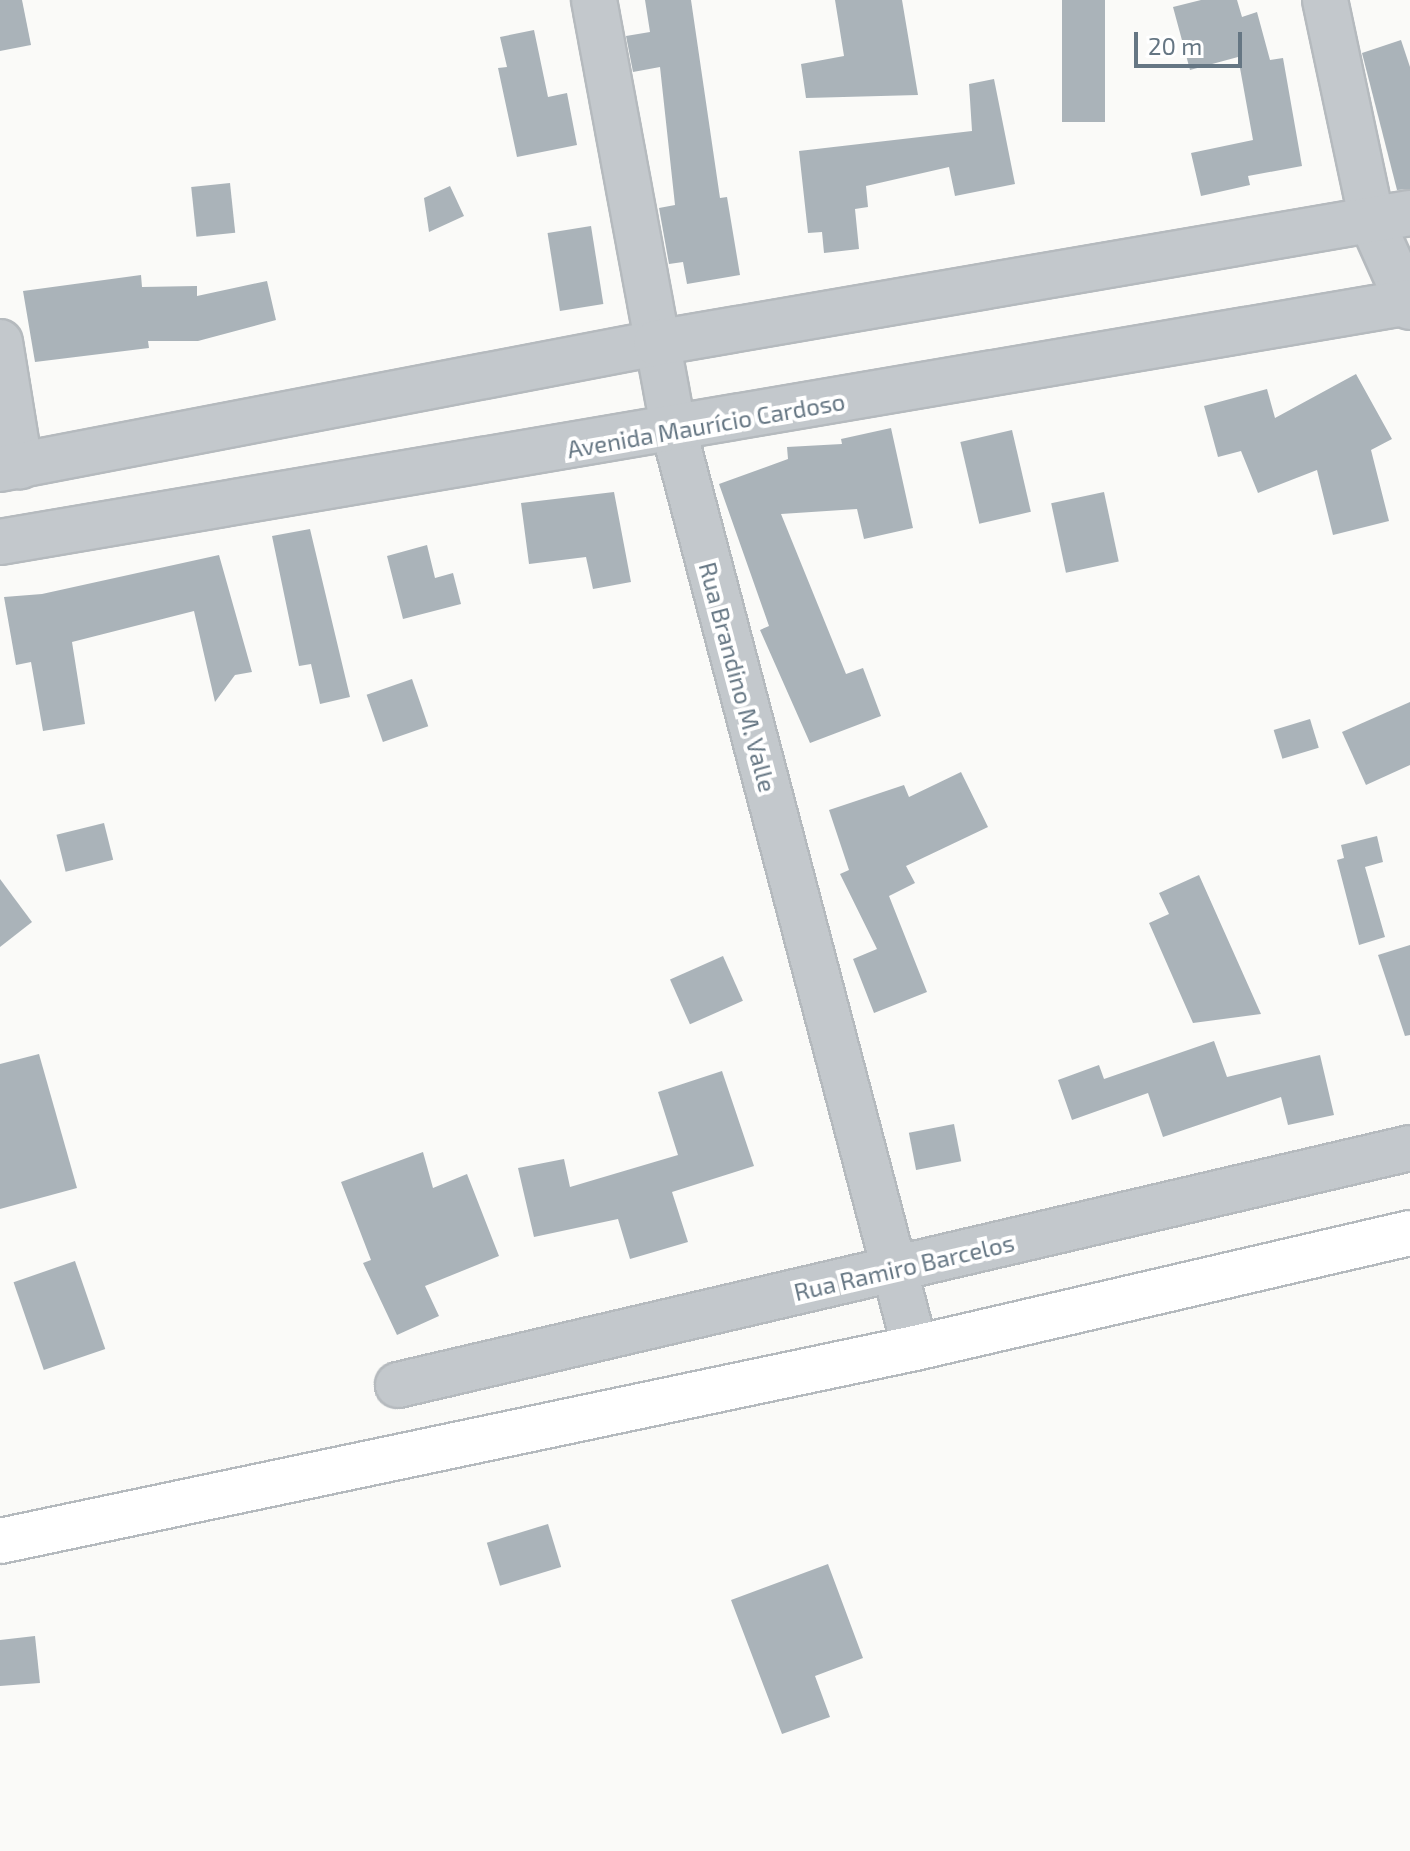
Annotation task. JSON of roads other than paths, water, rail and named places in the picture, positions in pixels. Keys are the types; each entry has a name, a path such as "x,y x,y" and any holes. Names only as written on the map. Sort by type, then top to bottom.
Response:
{"main road":[{"path":"0,1541 915,1348 1410,1233"}],"street":[{"name":"Rua Brandino M. Valle","path":"594,0 674,431 915,1348"},
{"path":"1325,0 1391,218 1409,304"},
{"path":"0,342 10,468 656,343 1391,218"},
{"name":"Avenida Maurício Cardoso","path":"0,542 674,431 1409,304"},
{"name":"Rua Ramiro Barcelos","path":"398,1385 1410,1148"}]}
